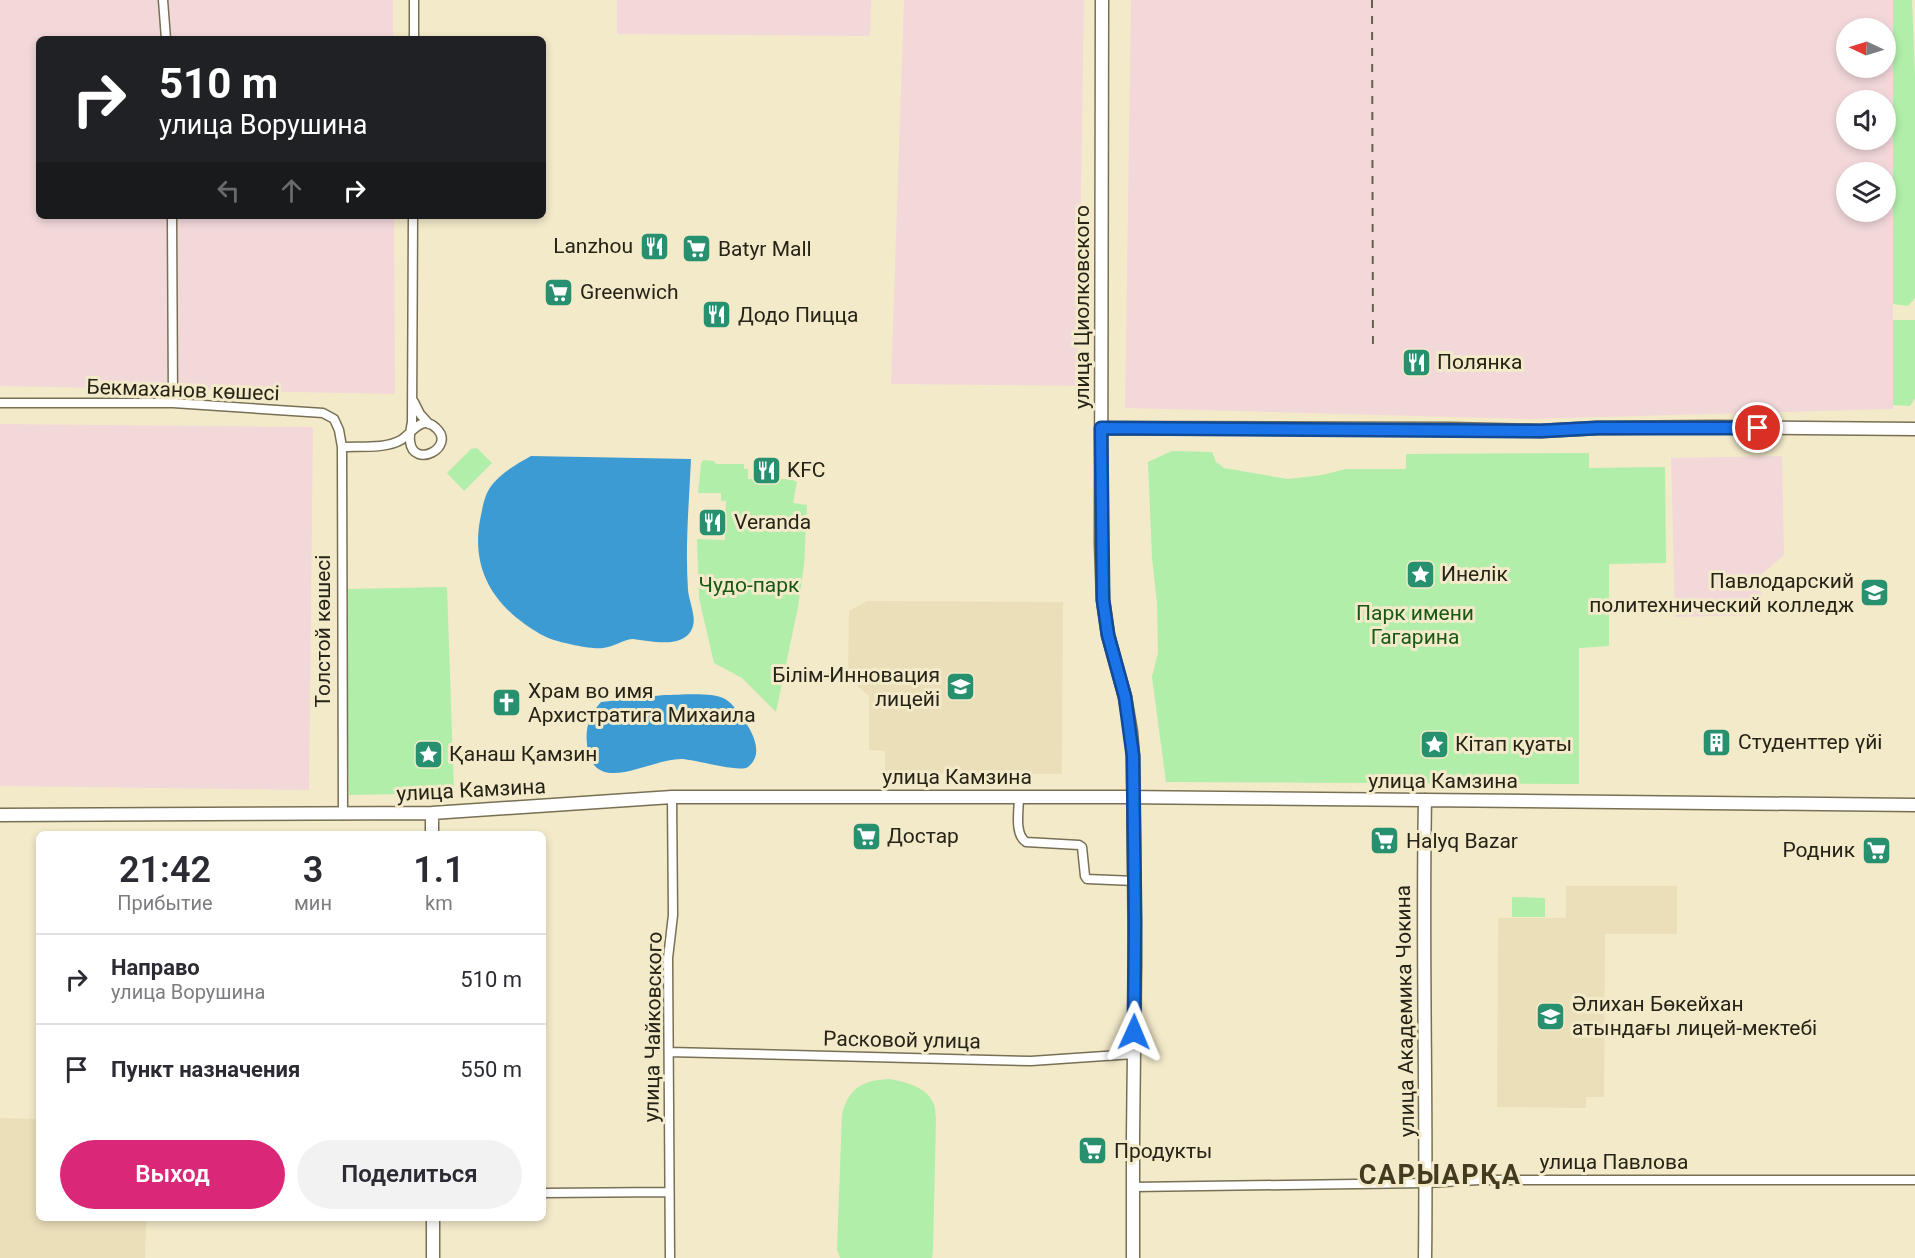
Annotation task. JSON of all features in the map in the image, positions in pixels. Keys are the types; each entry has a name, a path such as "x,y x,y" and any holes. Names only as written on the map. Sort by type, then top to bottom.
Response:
{"main road":[{"name":"улица Циолковского","path":"1102,0 1103,600 1108,635 1130,723 1134,797 1133,1258"},
{"path":"1101,428 1541,431 1714,427 1915,429"},
{"name":"улица Камзина","path":"0,815 432,813 672,797 1134,797 1915,805"},
{"name":"улица Академика Чокина","path":"1425,800 1423,1004 1425,1258"},
{"path":"432,813 432,831"},
{"path":"433,1221 433,1258"}],"street":[{"path":"163,0 166,36"},
{"path":"414,0 414,36"},
{"path":"172,219 173,403"},
{"path":"413,219 410,442 415,452"},
{"path":"342,447 391,444 420,454 435,452 440,444 438,429 420,414 412,396"},
{"name":"Бекмаханов көшесі","path":"0,403 173,403 323,413 334,419 342,447"},
{"path":"391,444 403,439 419,424 429,423"},
{"name":"Толстой көшесі","path":"342,447 344,815"},
{"name":"улица Чайковского","path":"670,1258 668,958 673,915 672,797"},
{"path":"1019,797 1021,839 1026,842 1078,844 1082,847 1087,879 1135,880"},
{"name":"Расковой улица","path":"669,1052 1031,1061 1134,1054"},
{"name":"улица Павлова","path":"1133,1187 1426,1183 1479,1180 1915,1180"},
{"path":"546,1193 669,1192"}],"shaded area":[{"path":"0,0 393,0 393,36 36,36 36,219 394,219 395,394 0,386"},
{"path":"617,0 871,0 870,36 617,34"},
{"path":"904,0 1084,0 1078,386 891,384"},
{"path":"1131,0 1893,0 1893,18 1836,18 1836,78 1893,78 1893,90 1836,90 1836,150 1893,150 1893,162 1836,162 1836,222 1893,222 1893,409 1530,419 1125,408"},
{"path":"0,424 313,427 309,790 0,786"},
{"path":"1782,456 1784,555 1761,575 1762,615 1675,617 1671,458"},
{"name":"Білім-Инновация лицейі","path":"867,601 1063,602 1062,774 885,773 885,751 869,750 869,696 848,678 849,611"},
{"name":"Әлихан Бөкейхан атындағы лицей-мектебі","path":"1566,886 1677,886 1677,934 1605,934 1604,1097 1586,1097 1586,1108 1497,1107 1498,918 1566,918"},
{"path":"0,1118 36,1119 36,1221 146,1221 145,1258 0,1258"}],"green space":[{"path":"1893,0 1912,0 1915,76 1915,298 1908,306 1893,304 1896,162 1893,162 1893,150 1896,150 1896,90 1893,90 1893,78 1896,78 1896,18 1893,18"},
{"path":"1893,320 1915,320 1915,398 1910,406 1893,405"},
{"path":"477,448 492,463 464,491 447,473 471,449"},
{"name":"Парк имени Гагарина","path":"1172,451 1212,452 1216,462 1224,468 1288,479 1322,475 1346,469 1406,469 1406,454 1589,453 1589,468 1665,467 1666,563 1609,564 1609,646 1579,648 1579,784 1166,782 1152,677 1158,653 1148,462"},
{"name":"Чудо-парк","path":"703,460 714,461 716,464 744,464 744,469 748,469 748,479 790,479 797,482 793,503 807,505 804,565 798,607 776,712 742,678 714,663 699,598 697,539 725,540 726,501 721,501 721,493 698,493"},
{"path":"447,587 454,793 349,795 346,589"},
{"path":"1512,897 1545,898 1545,917 1512,917"},
{"path":"890,1079 922,1090 935,1107 932,1258 840,1258 837,1249 842,1114 853,1091 865,1083"}],"water":[{"path":"531,456 691,459 687,574 694,622 689,634 676,641 658,642 633,639 603,648 586,647 543,636 513,615 502,604 493,592 481,566 478,536 480,520 484,500 495,481"},
{"path":"664,695 711,695 729,701 753,735 756,756 753,762 748,767 736,768 681,759 624,772 610,773 599,770 591,760 587,732 589,721 601,702"}],"railway":[{"path":"1372,0 1373,352"}],"place":[{"name":"Lanzhou","path":"654,246"},
{"name":"Batyr Mall","path":"697,249"},
{"name":"Greenwich","path":"559,292"},
{"name":"Додо Пицца","path":"717,315"},
{"name":"Полянка","path":"1416,362"},
{"name":"KFC","path":"766,470"},
{"name":"Veranda","path":"713,522"},
{"name":"Инелік","path":"1420,574"},
{"name":"Павлодарский политехнический колледж","path":"1875,593"},
{"name":"Білім-Инновация лицейі","path":"961,687"},
{"name":"Храм во имя Архистратига Михаила","path":"507,703"},
{"name":"Студенттер үйі","path":"1717,742"},
{"name":"Кітап қуаты","path":"1434,744"},
{"name":"Қанаш Қамзин","path":"428,754"},
{"name":"Достар","path":"866,836"},
{"name":"Halyq Bazar","path":"1385,841"},
{"name":"Родник","path":"1876,850"},
{"name":"Әлихан Бөкейхан атындағы лицей-мектебі","path":"1551,1016"},
{"name":"Продукты","path":"1093,1151"}],"district":[{"name":"САРЫАРҚА","path":"1440,1175"}],"route":[{"path":"1134,1032 1133,756 1125,697 1108,635 1103,600 1101,428 1541,431 1597,428 1758,428"}]}
